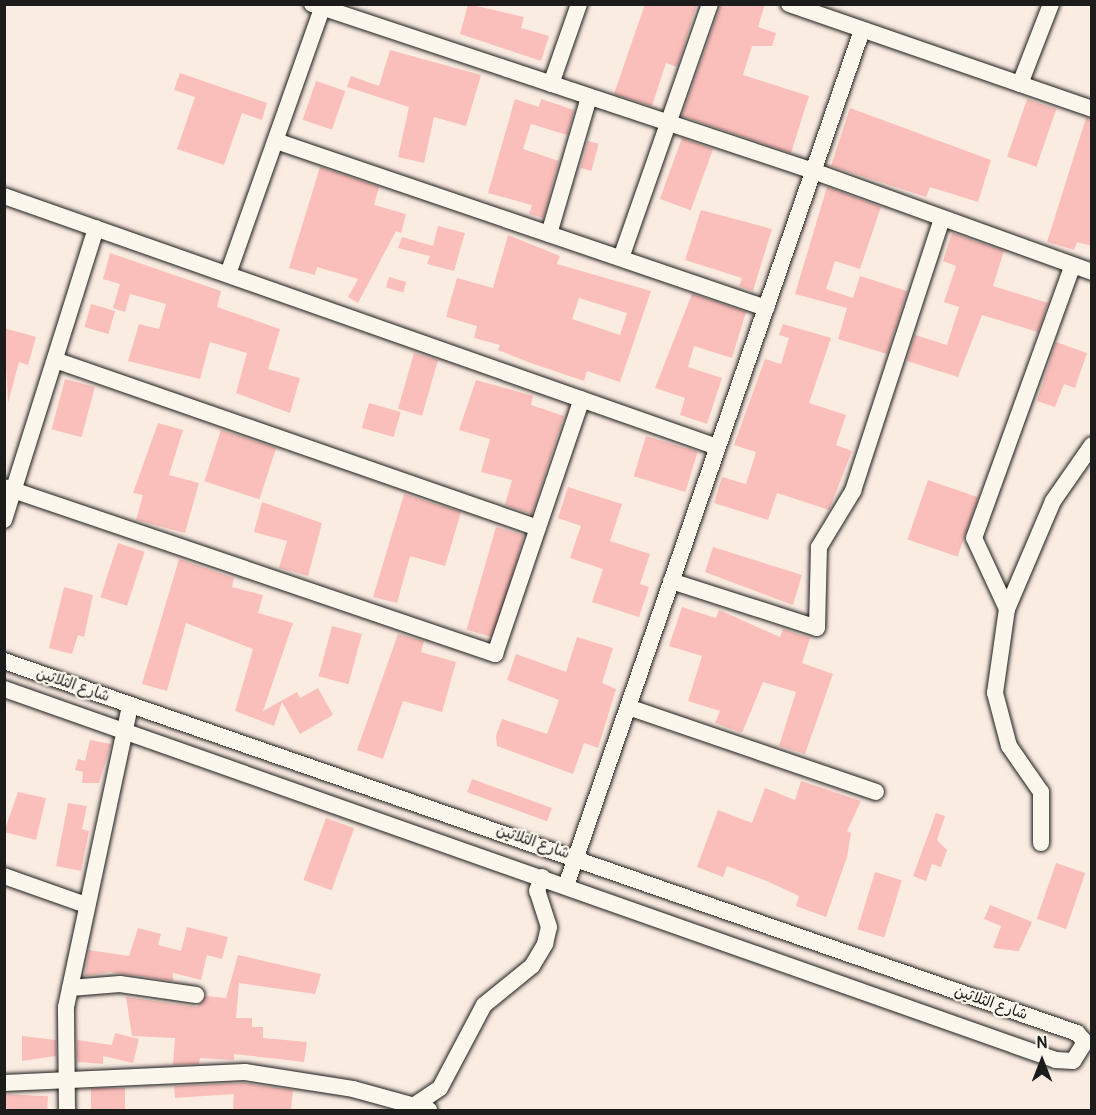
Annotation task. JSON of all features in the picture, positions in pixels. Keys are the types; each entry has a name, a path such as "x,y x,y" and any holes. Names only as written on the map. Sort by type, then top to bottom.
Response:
{"street":[{"path":"551,84 579,4"},
{"path":"621,258 710,4"},
{"path":"789,4 1092,109"},
{"path":"1020,84 1051,4"},
{"path":"228,274 276,141 317,6 813,171 1092,272"},
{"path":"566,886 862,30"},
{"path":"549,234 589,97"},
{"path":"276,141 766,308"},
{"path":"4,196 717,447"},
{"path":"671,581 817,628 819,547 853,490 942,219"},
{"path":"4,520 9,489 55,360 96,228"},
{"path":"1007,609 974,538 1073,265"},
{"path":"55,360 538,528"},
{"path":"9,489 495,654 582,399"},
{"path":"1041,843 1041,792 1009,746 995,693 1007,609 1053,501 1092,445"},
{"name":"شارع الثلاثين","path":"4,661 576,857 1077,1033 1085,1042 1073,1061 1056,1060 4,689"},
{"path":"67,1110 69,988 130,705"},
{"path":"628,707 876,792"},
{"path":"4,876 86,905"},
{"path":"4,1083 245,1072 291,1076 422,1108 440,1088 484,1005 532,966 545,944 549,927 537,891 542,877"},
{"path":"69,988 120,984 196,995"}],"building":[{"path":"468,4 524,17 521,28 549,36 541,61 460,34"},
{"path":"645,4 697,4 677,67 666,63 652,106 614,94"},
{"path":"721,4 765,4 758,27 776,33 772,46 752,46 743,75 809,96 791,153 682,116"},
{"path":"390,50 481,75 466,126 434,117 424,163 398,157 409,107 347,87 351,76 379,86"},
{"path":"180,73 267,103 262,120 242,113 224,165 177,149 195,97 174,90"},
{"path":"316,81 345,91 332,130 303,120"},
{"path":"515,99 539,107 541,99 574,110 567,135 531,124 523,149 559,161 543,218 529,214 532,205 488,193"},
{"path":"1027,99 1056,109 1036,167 1007,157"},
{"path":"850,108 991,160 978,202 930,187 926,197 831,166"},
{"path":"1086,118 1092,119 1092,246 1077,242 1074,250 1047,242"},
{"path":"682,138 713,149 691,210 660,199"},
{"path":"588,141 599,144 591,171 581,168"},
{"path":"320,167 379,187 374,205 406,214 401,233 396,231 358,303 348,297 358,279 317,267 315,275 289,268"},
{"path":"827,187 881,207 860,269 835,261 826,289 853,298 860,276 907,291 887,354 838,339 847,308 795,294"},
{"path":"701,210 772,229 753,291 739,286 742,278 685,260"},
{"path":"438,226 465,233 454,271 427,264 430,256 398,248 402,237 433,246"},
{"path":"952,233 1004,251 993,286 1048,303 1038,332 982,315 958,377 907,361 915,335 947,345 959,307 944,302 956,266 943,261"},
{"path":"508,235 560,256 557,264 651,291 620,382 587,371 584,381 528,362 498,350 500,345 474,338 477,326 446,317 457,278 493,288","holes":["579,298 627,313 620,335 572,319"]},
{"path":"110,253 221,291 217,307 280,329 268,369 300,378 290,413 236,393 247,353 210,342 200,379 128,361 139,324 159,329 166,304 130,294 125,312 113,308 120,284 103,279"},
{"path":"389,277 406,282 403,293 386,288"},
{"path":"692,294 746,312 732,358 694,346 688,367 722,378 707,424 680,415 685,398 655,388"},
{"path":"91,304 115,311 108,334 84,327"},
{"path":"783,324 831,338 809,403 846,415 836,445 852,451 829,510 777,493 768,520 714,503 722,477 746,484 756,452 734,445 765,359 781,364 789,338 779,335"},
{"path":"4,328 36,337 28,365 19,362 8,403"},
{"path":"1056,342 1087,353 1075,388 1064,384 1055,407 1037,401"},
{"path":"414,353 438,360 422,416 398,409"},
{"path":"65,379 95,387 81,437 52,429"},
{"path":"476,380 533,396 531,405 564,416 532,514 505,505 512,480 481,472 490,439 459,430"},
{"path":"369,403 401,412 394,437 362,428"},
{"path":"158,423 183,430 169,475 199,483 185,533 136,520 143,495 133,493"},
{"path":"221,430 276,448 259,499 204,481"},
{"path":"646,436 698,452 685,492 634,476"},
{"path":"928,480 978,497 958,557 907,540"},
{"path":"568,487 622,504 610,541 650,554 640,584 649,587 639,617 592,602 603,569 570,558 581,526 558,518"},
{"path":"404,494 461,512 445,566 410,556 397,603 373,597"},
{"path":"262,502 322,523 308,576 279,568 287,541 254,532"},
{"path":"496,527 524,535 494,638 467,630"},
{"path":"118,543 145,552 127,606 100,597"},
{"path":"713,547 802,575 793,605 705,572"},
{"path":"179,559 234,578 232,587 263,595 258,613 293,623 263,711 297,692 300,698 318,688 333,715 300,734 282,702 274,726 235,711 253,649 186,623 167,691 142,684"},
{"path":"64,587 93,595 84,637 78,635 72,654 49,648"},
{"path":"682,607 716,618 719,610 780,637 783,629 810,638 802,663 833,674 805,754 779,746 796,692 763,682 742,733 715,723 720,711 688,701 702,656 669,646"},
{"path":"332,626 362,634 348,684 319,676"},
{"path":"398,634 424,641 421,652 456,662 442,712 403,701 383,759 357,750"},
{"path":"577,637 613,648 602,683 616,689 598,748 584,743 573,774 497,746 496,736 502,719 547,734 559,700 507,680 516,654 566,672"},
{"path":"90,740 111,744 99,783 82,783 83,772 75,770 78,759 85,761"},
{"path":"472,779 552,808 547,821 467,792"},
{"path":"801,781 861,801 847,831 851,833 847,857 826,917 796,906 799,896 769,882 727,866 723,877 697,867 718,810 752,823 765,788 795,800"},
{"path":"18,792 46,798 36,840 4,832"},
{"path":"68,803 87,806 82,829 89,831 81,871 56,866"},
{"path":"936,813 945,816 937,840 947,850 941,867 932,864 926,881 913,876"},
{"path":"326,818 354,828 332,890 303,880"},
{"path":"1056,863 1085,873 1066,929 1037,919"},
{"path":"875,872 902,880 884,938 857,929"},
{"path":"990,905 1032,922 1019,951 993,948 1001,926 984,919"},
{"path":"187,927 228,937 222,959 207,955 201,980 173,973 173,981 110,972 85,976 89,950 129,956 138,928 161,934 158,945 181,951"},
{"path":"238,955 321,974 315,994 239,983 236,1018 252,1018 252,1027 263,1027 263,1038 307,1042 304,1062 234,1054 234,1060 200,1058 199,1064 173,1065 175,1038 132,1036 126,997 197,1007 206,996 226,998"},
{"path":"115,1033 139,1039 133,1063 103,1056 103,1064 77,1062 77,1040 112,1045"},
{"path":"22,1036 56,1040 56,1056 22,1061"},
{"path":"244,1083 293,1090 291,1110 233,1110 234,1094 175,1098 174,1086"},
{"path":"91,1088 125,1088 125,1110 91,1110"},
{"path":"4,1094 48,1096 47,1110 4,1110"}]}
